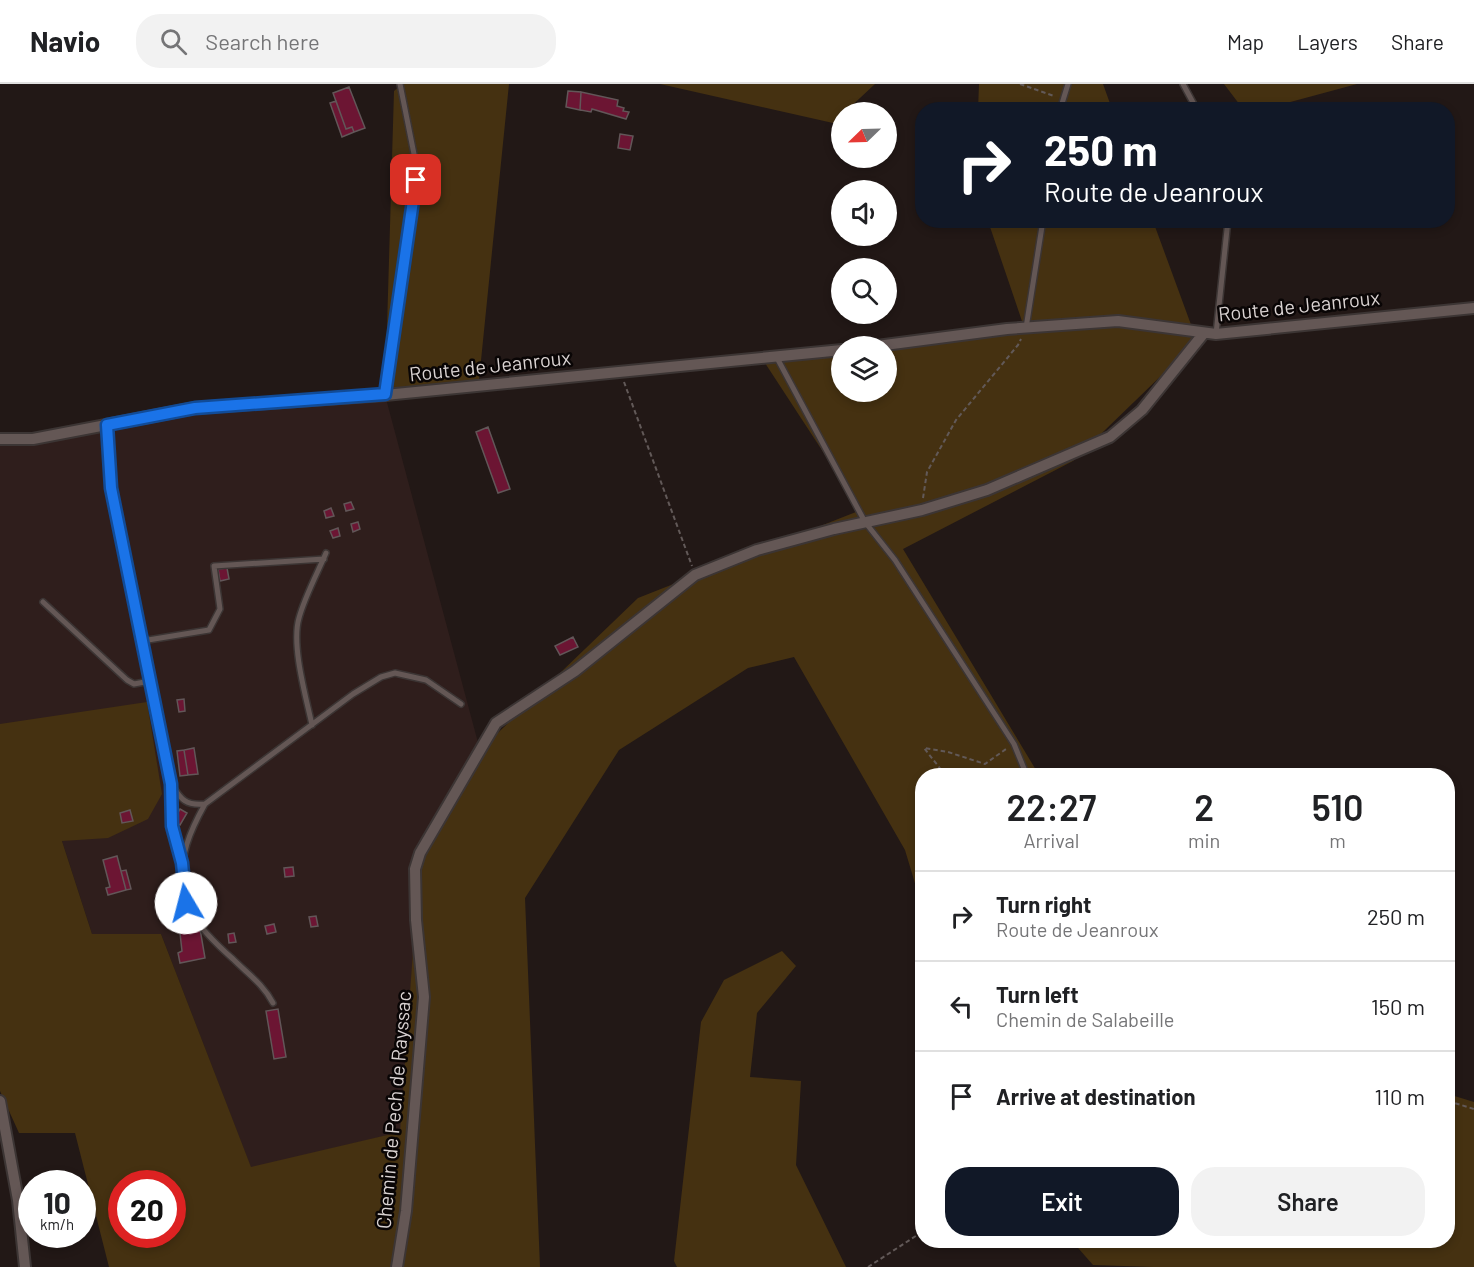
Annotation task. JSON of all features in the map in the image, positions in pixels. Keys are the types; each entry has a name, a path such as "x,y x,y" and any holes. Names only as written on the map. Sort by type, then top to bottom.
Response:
{"street":[{"name":"Route de Jeanroux","path":"897,344 1026,328 1118,321 1216,334 1474,308"},
{"name":"Chemin de Pech de Rayssac","path":"397,1267 406,1211 424,998 416,920 415,869 420,853 496,723 575,671 695,575 757,550 922,510 987,490 1110,436 1142,410 1204,333"},
{"name":"Route de Jeanroux","path":"0,439 33,439 195,408 385,394 831,351"},
{"path":"0,1101 18,1200 25,1267"}],"lane":[{"path":"385,394 416,180 416,164 400,84"},
{"path":"1061,102 1068,84"},
{"path":"1183,84 1193,102"},
{"path":"1026,328 1042,228"},
{"path":"1216,334 1227,228"},
{"path":"776,356 865,522 896,560 1014,744 1024,768"},
{"path":"107,425 111,488 171,784 172,826 182,863 186,903 189,910 213,939 266,990 273,1003"},
{"path":"312,725 297,650 296,633 298,619 327,553"},
{"path":"142,641 209,630 220,609 214,566 324,559"},
{"path":"43,602 127,680 134,684 150,681"},
{"path":"182,863 192,828 205,804 381,677 395,673 426,680 461,704"},
{"path":"171,784 181,799 193,805 205,804"}],"path":[{"path":"1020,84 1062,99"},
{"path":"922,510 927,472 956,420 1018,345 1026,328"},
{"path":"620,371 695,575"},
{"path":"940,768 924,748 948,752 985,764 1014,744"},
{"path":"1455,1103 1474,1109"},
{"path":"867,1267 915,1236"}],"shaded area":[{"path":"402,84 509,84 478,390 385,395 394,91"},
{"path":"660,84 875,84 856,102 831,102 831,123"},
{"path":"979,84 1103,84 1109,102 978,102"},
{"path":"1224,84 1357,84 1290,102 1238,102"},
{"path":"990,228 1156,228 1197,341 1073,461 903,549 1035,768 915,768 915,883 905,850 794,657 748,668 619,750 525,898 540,1267 109,1267 96,1216 96,1170 84,1170 75,1133 19,1133 0,1091 0,724 147,702 162,794 148,819 108,838 62,841 92,934 161,934 251,1167 400,1132 420,853 480,750 638,598 861,510 765,363 831,354 831,402 897,402 897,344 1024,327"},
{"path":"385,395 480,750 420,853 401,1132 251,1168 161,934 92,934 62,841 0,788 0,439 195,408"},
{"path":"782,951 796,966 757,1013 750,1077 801,1081 796,1165 846,1267 677,1267 674,1261 701,1022 724,980"},
{"path":"1455,1096 1474,1102 1474,1267 1093,1265 1078,1248 1455,1248"}],"building":[{"path":"349,87 365,128 354,132 352,127 346,129 333,93"},
{"path":"568,91 581,92 580,110 566,107"},
{"path":"581,92 618,100 617,106 629,112 626,119 592,109 591,112 580,110"},
{"path":"336,101 346,129 352,127 354,132 342,137 330,103"},
{"path":"620,134 633,136 630,150 618,148"},
{"path":"488,427 510,489 498,493 476,432"},
{"path":"351,502 354,509 346,511 344,504"},
{"path":"331,508 334,516 326,518 324,511"},
{"path":"358,522 360,529 353,532 351,524"},
{"path":"338,528 340,536 333,538 330,531"},
{"path":"227,568 229,579 220,581 218,569"},
{"path":"573,637 578,647 560,655 555,646"},
{"path":"184,699 185,711 179,712 177,700"},
{"path":"194,748 198,774 188,775 184,750"},
{"path":"184,750 188,775 180,776 177,751"},
{"path":"180,809 187,813 180,825 173,821"},
{"path":"130,810 133,821 122,823 120,813"},
{"path":"117,856 126,890 108,895 106,888 110,887 103,860"},
{"path":"293,867 294,876 285,877 284,868"},
{"path":"126,870 131,889 126,890 121,871"},
{"path":"200,881 202,890 190,892 189,883"},
{"path":"316,916 318,926 311,927 309,917"},
{"path":"274,924 276,932 267,934 265,926"},
{"path":"200,929 205,958 180,963 178,953 182,951 180,933"},
{"path":"234,933 236,942 229,943 228,934"},
{"path":"278,1009 286,1057 274,1059 266,1011"}],"route":[{"path":"186,903 182,863 172,826 171,784 111,488 107,425 195,408 385,394 416,180"}]}
